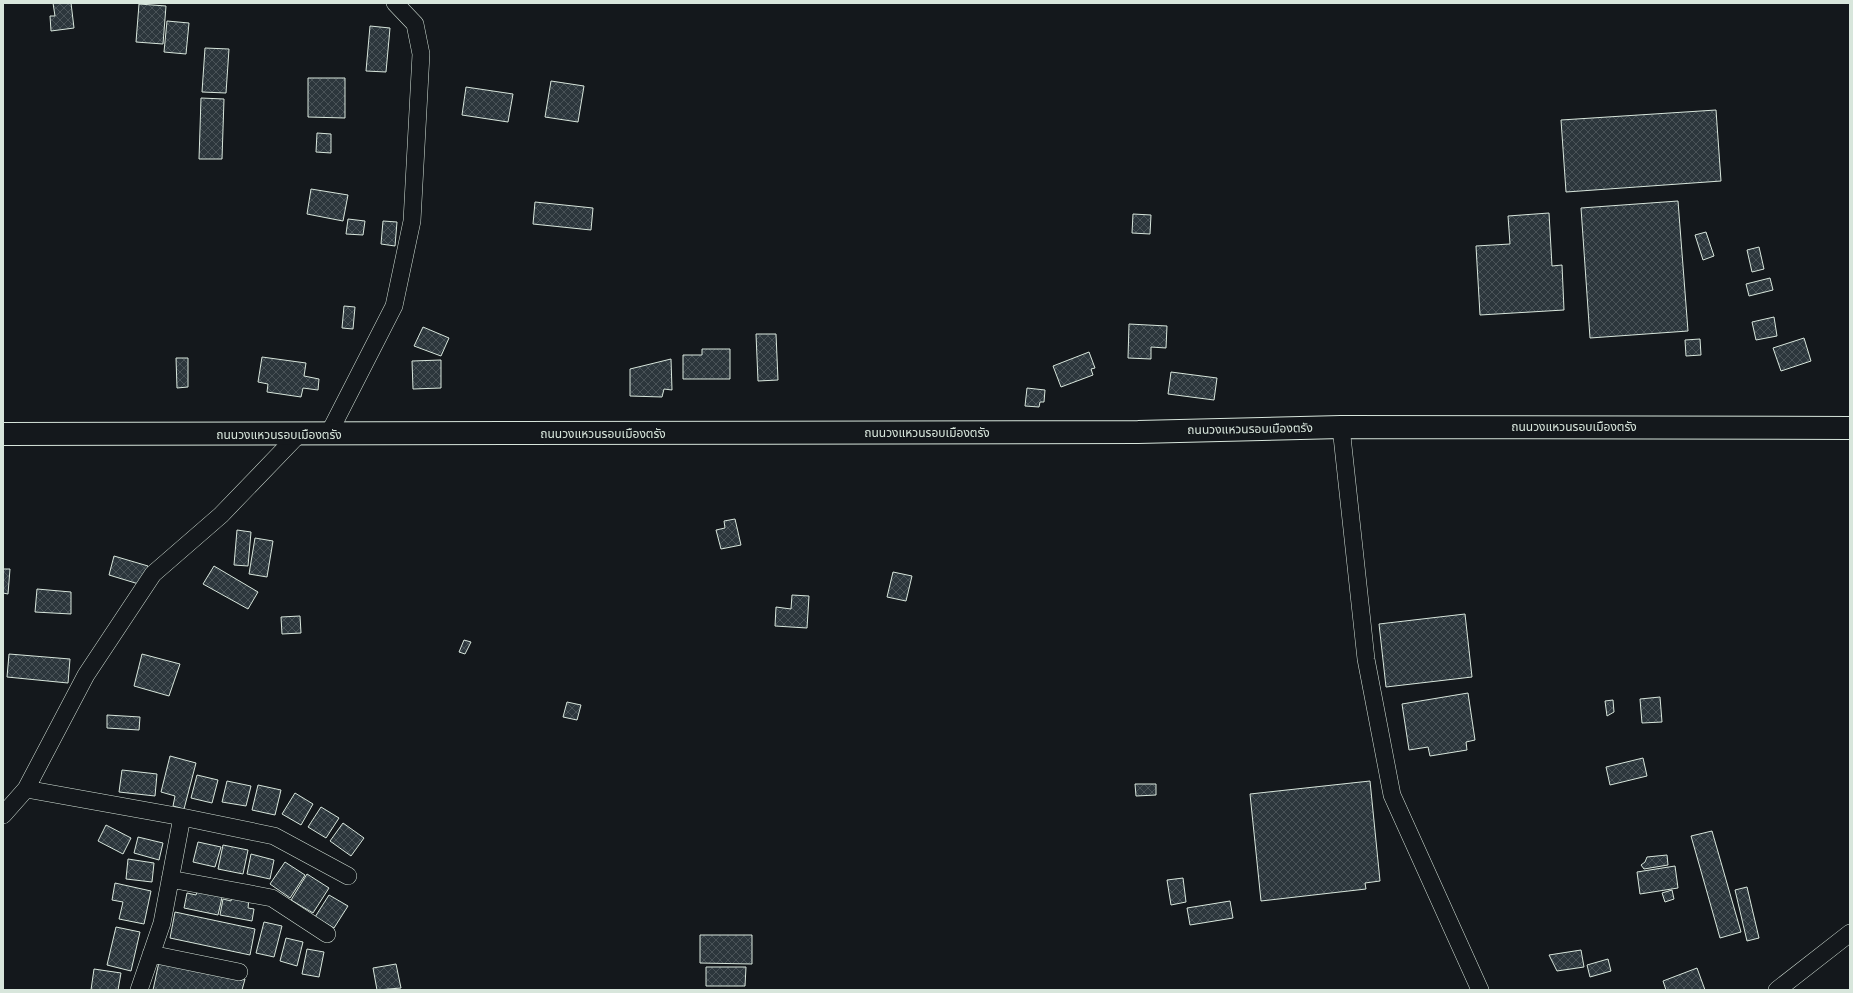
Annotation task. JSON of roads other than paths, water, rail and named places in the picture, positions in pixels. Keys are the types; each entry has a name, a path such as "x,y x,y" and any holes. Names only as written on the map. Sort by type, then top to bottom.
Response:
{"highway":[{"name":"ถนนวงแหวนรอบเมืองตรัง","path":"3,434 328,435 1138,432 1341,427 1850,428"}],"street":[{"path":"328,435 394,306 412,221 421,54 415,24 395,3"},
{"path":"1341,427 1366,659 1392,795 1480,990"},
{"path":"3,815 26,789 86,676 153,574 221,515 298,435"},
{"path":"26,789 182,817 274,836 348,876"},
{"path":"139,990 162,923 182,817"},
{"path":"170,879 272,898 327,934"},
{"path":"1777,990 1850,933"},
{"path":"151,954 239,972"}]}
